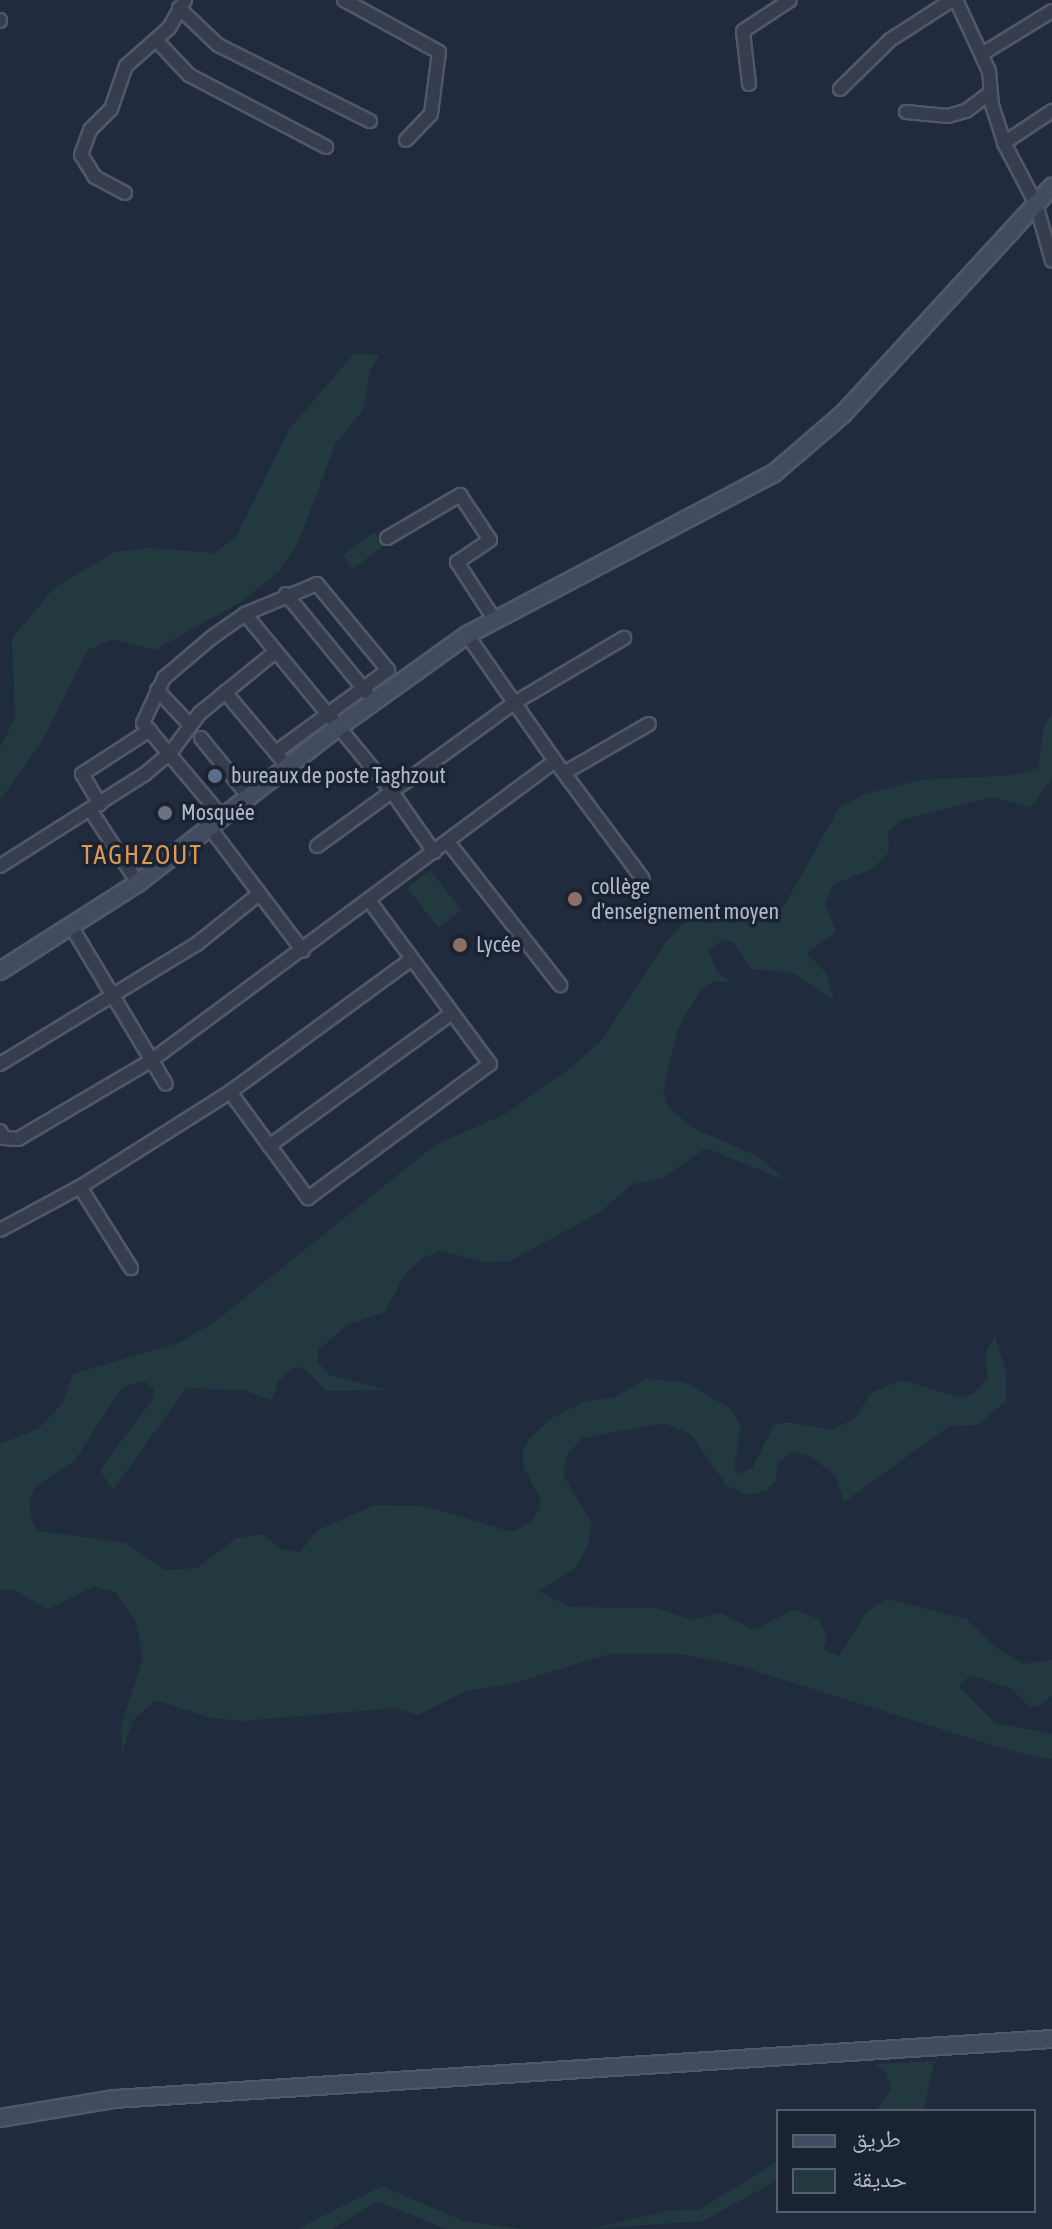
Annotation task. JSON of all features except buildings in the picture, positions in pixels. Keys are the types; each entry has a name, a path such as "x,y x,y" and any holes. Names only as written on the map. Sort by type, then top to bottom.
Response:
{"main road":[{"path":"0,971 138,883 337,728 467,635 719,507 797,456 843,414 1052,187"},
{"path":"0,2118 114,2099 1052,2039"}],"street":[{"path":"344,0 439,52 431,114 406,140"},
{"path":"749,84 743,31 790,0"},
{"path":"840,89 890,40 954,0 982,54 1004,143 1036,204 1052,261"},
{"path":"125,193 95,177 81,155 90,130 111,109 126,66 156,40 182,4 218,45 370,121"},
{"path":"982,54 1052,11"},
{"path":"156,40 189,75 326,147"},
{"path":"906,112 948,116 966,111 991,92"},
{"path":"1004,143 1052,111"},
{"path":"387,538 460,495 490,540 457,562 494,619"},
{"path":"276,752 325,713 388,670 317,584 286,594 267,608 245,614 164,678 143,723 171,752 259,894 303,951"},
{"path":"286,594 374,701"},
{"path":"245,614 390,789 434,852"},
{"path":"467,635 643,879"},
{"path":"317,846 390,789 514,703 624,638"},
{"path":"0,866 96,807 171,752 189,724 275,652"},
{"path":"157,690 189,724"},
{"path":"225,692 288,767"},
{"path":"564,773 649,724"},
{"path":"138,883 96,807 82,774 150,730"},
{"path":"201,738 249,797"},
{"path":"0,1131 4,1138 18,1139 152,1060 370,902 555,761"},
{"path":"448,842 560,985"},
{"path":"0,1064 198,943 259,894"},
{"path":"230,1092 303,1194 314,1196 490,1064 370,902"},
{"path":"71,926 166,1084"},
{"path":"0,1230 80,1187 230,1092 412,959"},
{"path":"269,1146 452,1013"},
{"path":"80,1187 131,1268"}],"green space":[{"path":"354,354 380,355 370,371 363,410 336,443 298,543 279,571 242,601 155,650 113,639 88,650 43,740 0,800 0,748 15,717 12,638 55,587 115,552 149,548 215,553 237,535 290,428"},
{"path":"374,532 384,546 352,569 342,555"},
{"path":"1052,713 1052,779 1030,807 992,797 901,820 888,832 889,852 872,869 832,885 825,904 836,932 807,953 826,973 834,1001 794,973 751,969 734,943 723,939 709,951 717,972 731,982 714,981 700,990 678,1029 663,1091 668,1107 693,1128 759,1157 785,1180 706,1148 661,1179 632,1184 600,1212 510,1261 486,1262 441,1251 422,1258 405,1274 385,1312 347,1325 318,1350 318,1362 329,1375 387,1390 327,1391 302,1367 291,1369 278,1382 272,1400 243,1390 186,1388 113,1490 100,1470 153,1399 154,1390 146,1382 137,1382 121,1389 75,1460 34,1488 30,1500 31,1520 39,1531 126,1543 165,1570 197,1568 236,1538 262,1534 283,1550 300,1552 318,1530 375,1505 424,1506 512,1532 530,1522 540,1509 541,1500 524,1468 522,1452 529,1439 552,1418 586,1401 614,1398 645,1379 684,1382 730,1408 741,1425 734,1469 740,1474 753,1467 774,1425 788,1422 832,1430 855,1418 871,1393 902,1380 961,1398 974,1393 988,1378 985,1355 995,1336 1006,1372 1006,1401 977,1425 949,1426 844,1502 835,1475 811,1457 794,1452 778,1462 776,1481 767,1490 749,1495 727,1486 691,1434 664,1423 582,1438 566,1456 563,1475 592,1524 588,1546 575,1568 538,1591 570,1607 656,1608 693,1620 721,1613 754,1630 794,1610 819,1619 827,1637 823,1649 839,1656 867,1611 887,1599 966,1619 997,1648 1023,1664 1052,1660 1052,1695 1041,1705 1030,1707 1010,1688 970,1675 959,1686 995,1723 1052,1734 1052,1759 1011,1751 733,1664 680,1654 610,1654 507,1685 466,1691 418,1715 395,1708 243,1721 211,1718 156,1700 133,1720 122,1754 121,1726 143,1658 136,1622 116,1593 94,1586 48,1609 13,1589 0,1591 0,1444 38,1429 63,1403 73,1374 181,1342 216,1321 435,1145 505,1114 569,1069 602,1040 665,943 688,918 707,908 732,911 757,922 784,906 839,808 864,794 921,780 1015,775 1038,768 1044,726"},
{"path":"430,870 461,910 439,928 407,888"},
{"path":"935,2061 923,2109 877,2109 891,2088 886,2072 875,2064"},
{"path":"776,2162 776,2181 703,2221 589,2229 667,2211 699,2210"},
{"path":"382,2186 463,2221 524,2229 447,2229 377,2201 332,2229 297,2229"}],"place":[{"name":"bureaux de poste Taghzout","path":"215,776"},
{"name":"Mosquée","path":"165,813"},
{"name":"collège d'enseignement moyen","path":"575,899"},
{"name":"Lycée","path":"460,945"}],"district":[{"name":"TAGHZOUT","path":"142,856"}]}
